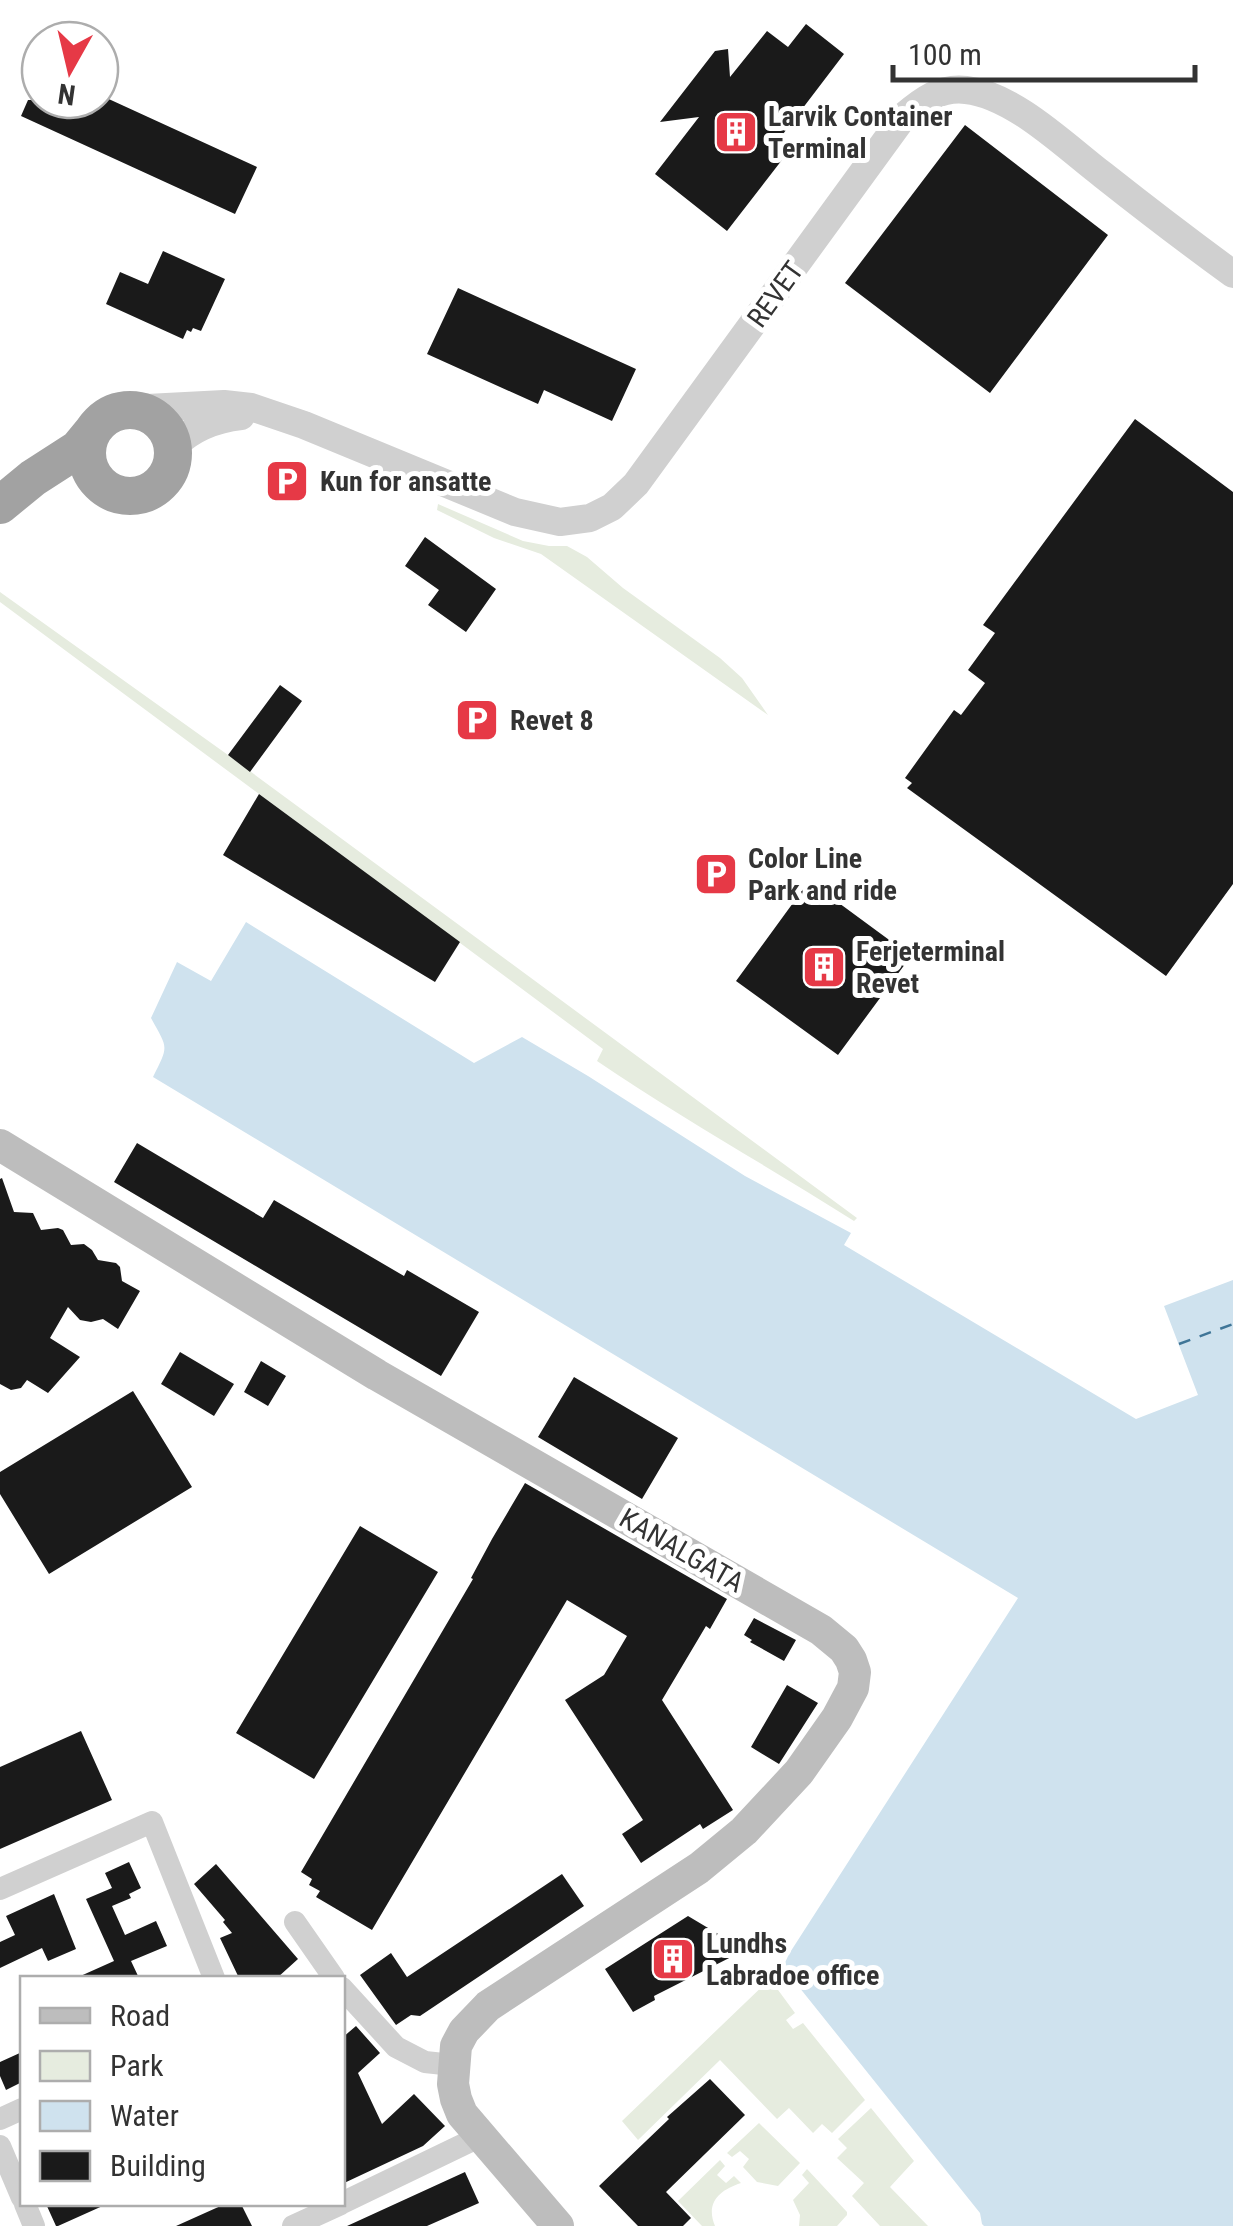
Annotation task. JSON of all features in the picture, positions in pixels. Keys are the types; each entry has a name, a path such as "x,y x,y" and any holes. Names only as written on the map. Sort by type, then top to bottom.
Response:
{"highway":[{"path":"0,504 33,478 68,458 114,412 144,412 169,432 174,446 169,475 159,487 144,495 128,497 108,491 67,490 18,504 0,516"},
{"path":"92,432 88,464 96,480 108,491"}],"main road":[{"name":"KANALGATA","path":"0,1145 377,1375 820,1630 844,1649 850,1660 855,1672 853,1688 837,1718 800,1772 764,1812 699,1868 480,2013 456,2046 453,2065"},
{"path":"453,2065 453,2084 462,2114 558,2226"}],"street":[{"name":"REVET","path":"128,410 224,404 251,407 287,418 515,512 560,522 590,518 612,507 636,484 904,116 934,94 949,90 986,94 1030,119 1233,274"},
{"name":"REVET","path":"174,446 203,425 224,418 258,414 287,418"},
{"path":"0,1889 152,1822 213,1976"},
{"path":"295,1922 330,1976"},
{"path":"345,1993 396,2047 426,2062 453,2065"},
{"path":"345,2202 481,2136"},
{"path":"0,2146 20,2192"},
{"path":"309,2218 335,2206"}],"green space":[{"path":"438,504 523,541 567,546 587,557 720,658 742,678 768,715 541,554 494,538 437,510"},
{"path":"0,592 857,1218 854,1221 597,1061 603,1049 0,602"},
{"path":"770,1979 795,2013 786,2020 793,2029 803,2023 865,2100 832,2133 822,2124 813,2133 789,2108 777,2119 720,2060 638,2140 622,2121"},
{"path":"871,2108 914,2161 890,2187 928,2226 880,2226 852,2196 864,2183 837,2158 847,2148 838,2139"},
{"path":"759,2123 800,2163 778,2186 757,2182 743,2167 749,2159 740,2151 732,2157 727,2153"},
{"path":"720,2160 725,2166 717,2175 726,2183 734,2176 741,2183 716,2198 712,2210 715,2226 702,2226 678,2201"},
{"path":"807,2169 847,2212 837,2226 799,2226 800,2215 793,2200 809,2183 802,2175"}],"water":[{"path":"246,922 474,1063 522,1037 745,1176 851,1233 844,1245 1136,1419 1198,1395 1164,1306 1233,1280 1233,2226 984,2226 980,2213 783,1967 1018,1598 153,1077 164,1047 151,1018 177,962 211,981"}],"building":[{"name":"Larvik Container Terminal","path":"806,24 844,54 780,138 792,147 727,231 655,174 699,117 660,122 715,51 728,49 730,77 767,31 788,47"},
{"path":"120,104 257,167 235,214 30,120 120,120"},
{"path":"965,125 1108,235 990,393 845,283"},
{"path":"163,251 225,279 201,331 187,330 183,339 106,304 120,272 148,284"},
{"path":"458,288 636,369 612,421 544,390 538,404 427,354"},
{"path":"1135,419 1233,492 1233,884 1166,976 907,788 912,783 905,778 954,710 961,715 985,683 968,670 995,633 983,625"},
{"path":"425,537 496,589 466,632 428,605 439,590 405,566"},
{"path":"280,685 302,701 250,772 228,755"},
{"path":"259,794 460,942 435,982 223,855"},
{"name":"Ferjeterminal Revet","path":"809,881 911,956 838,1055 736,981"},
{"path":"137,1143 263,1218 274,1200 404,1276 407,1270 479,1312 441,1376 114,1182"},
{"path":"2,1178 14,1212 33,1213 41,1230 63,1230 71,1245 84,1244 98,1260 116,1263 122,1281 140,1291 118,1329 103,1319 80,1320 68,1307 50,1338 80,1357 48,1393 27,1380 21,1388 11,1390 0,1384"},
{"path":"180,1352 234,1384 214,1416 161,1384"},
{"path":"261,1361 286,1376 268,1406 244,1392"},
{"path":"574,1377 678,1438 642,1499 538,1437"},
{"path":"133,1391 192,1487 49,1574 0,1494 0,1472"},
{"path":"525,1483 727,1599 710,1629 706,1626 662,1700 733,1810 703,1829 700,1824 641,1863 622,1834 643,1820 565,1700 604,1675 627,1636 567,1600 372,1930 316,1897 320,1891 309,1885 312,1879 301,1872"},
{"path":"360,1526 438,1572 314,1779 236,1733"},
{"path":"754,1618 796,1640 784,1661 744,1635"},
{"path":"787,1685 818,1703 779,1764 751,1747"},
{"path":"81,1731 112,1800 0,1849 0,1767"},
{"path":"129,1862 141,1888 129,1894 131,1898 112,1906 125,1935 156,1921 167,1946 131,1961 138,1976 80,1976 114,1961 86,1899 112,1888 105,1873"},
{"path":"216,1864 298,1959 279,1976 238,1976 220,1938 232,1933 194,1884"},
{"path":"562,1874 584,1906 420,2016 411,2015 396,2025 360,1975 391,1953 407,1977"},
{"path":"54,1894 76,1949 48,1961 42,1948 0,1968 0,1942 15,1935 6,1916"},
{"name":"Lundhs Labradoe office","path":"688,1916 745,1950 654,1996 655,2000 633,2012 605,1969"},
{"path":"356,2026 380,2053 358,2073 382,2124 414,2094 445,2126 423,2146 345,2183 345,2035"},
{"path":"20,2053 20,2083 6,2090 0,2062"},
{"path":"710,2079 745,2115 666,2192 691,2218 683,2226 638,2226 599,2186"},
{"path":"465,2172 479,2203 427,2226 347,2226"},
{"path":"47,2206 103,2206 58,2226"},
{"path":"221,2206 242,2206 252,2226 176,2226"}],"ferry route":[{"path":"1179,1344 1233,1324"}],"place":[{"name":"Larvik Container Terminal","path":"736,132"},
{"name":"Kun for ansatte","path":"287,481"},
{"name":"Revet 8","path":"477,720"},
{"name":"Color Line Park and ride","path":"716,874"},
{"name":"Ferjeterminal Revet","path":"824,967"},
{"name":"Lundhs Labradoe office","path":"673,1959"}]}
